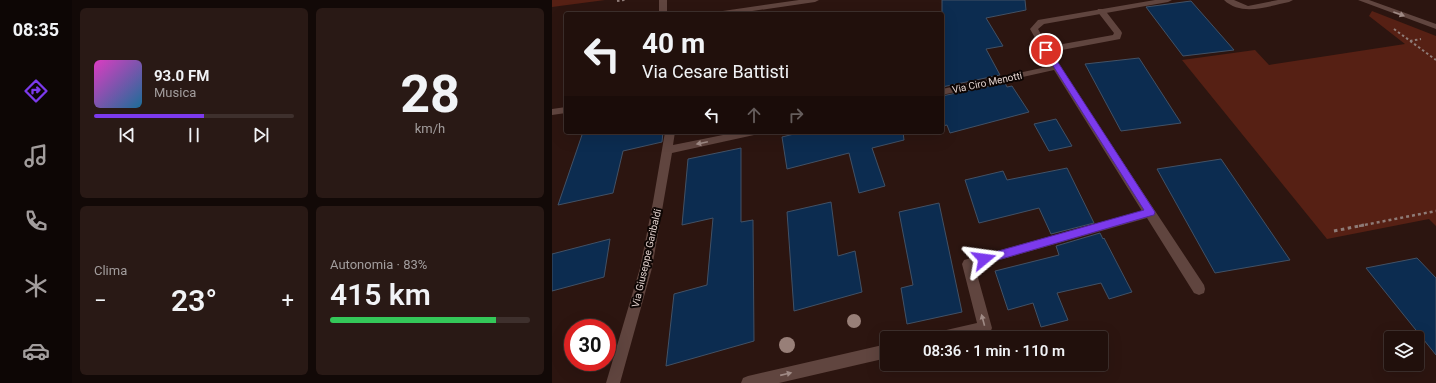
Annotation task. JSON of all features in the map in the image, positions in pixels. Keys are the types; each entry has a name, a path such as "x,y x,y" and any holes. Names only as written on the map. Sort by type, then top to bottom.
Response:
{"street":[{"path":"663,0 664,12"},
{"path":"730,12 815,0"},
{"path":"1168,0 1041,22 1034,29 1056,67 1199,289"},
{"path":"1228,0 1248,8 1289,0"},
{"path":"1362,0 1436,27"},
{"path":"1046,50 1117,37 1118,33 1101,11"},
{"name":"Via Ciro Menotti","path":"944,92 1056,67"},
{"path":"552,112 564,110"},
{"name":"Via Giuseppe Garibaldi","path":"613,383 646,268 670,134"},
{"path":"668,150 744,134"},
{"path":"972,331 985,328 968,264 1150,212"},
{"path":"748,383 880,353"}],"path":[{"path":"617,1 625,0"},
{"path":"1385,8 1377,16 1436,60"},
{"path":"1334,230 1436,211"}],"shaded area":[{"path":"552,0 605,0 552,7"},
{"path":"1372,11 1436,36 1436,226 1429,219 1327,239 1182,60 1255,50 1269,65 1405,44 1369,16"}],"building":[{"path":"942,0 1025,0 1026,10 986,18 1003,46 986,49 1000,75 944,87 944,12 942,12"},
{"path":"1191,1 1234,50 1183,56 1146,7"},
{"path":"1139,58 1181,123 1121,131 1085,64"},
{"path":"1005,83 1007,87 1012,86 1029,112 950,133 947,125 944,126 944,96"},
{"path":"1056,119 1072,146 1049,151 1034,124"},
{"path":"582,134 663,134 662,142 623,151 613,193 558,205"},
{"path":"794,134 903,134 904,140 872,148 885,186 859,193 849,153 787,169 782,137"},
{"path":"741,148 741,222 753,220 754,341 666,366 674,294 707,285 713,218 682,225 688,159"},
{"path":"1221,159 1290,260 1215,273 1157,169"},
{"path":"1067,168 1094,223 1051,234 1039,208 979,223 965,180 1003,171 1007,180"},
{"path":"831,202 838,256 855,251 862,292 794,311 787,212"},
{"path":"939,203 962,312 907,324 901,288 913,285 899,212"},
{"path":"1100,233 1132,292 1109,299 1101,283 1057,293 1068,320 1041,327 1033,303 1008,310 995,271 1059,255 1056,246"},
{"path":"610,239 604,277 552,291 552,254"},
{"path":"1417,258 1436,278 1436,355 1424,340 1424,331 1417,331 1366,268"}],"route":[{"path":"984,259 1150,212 1046,50"}]}
